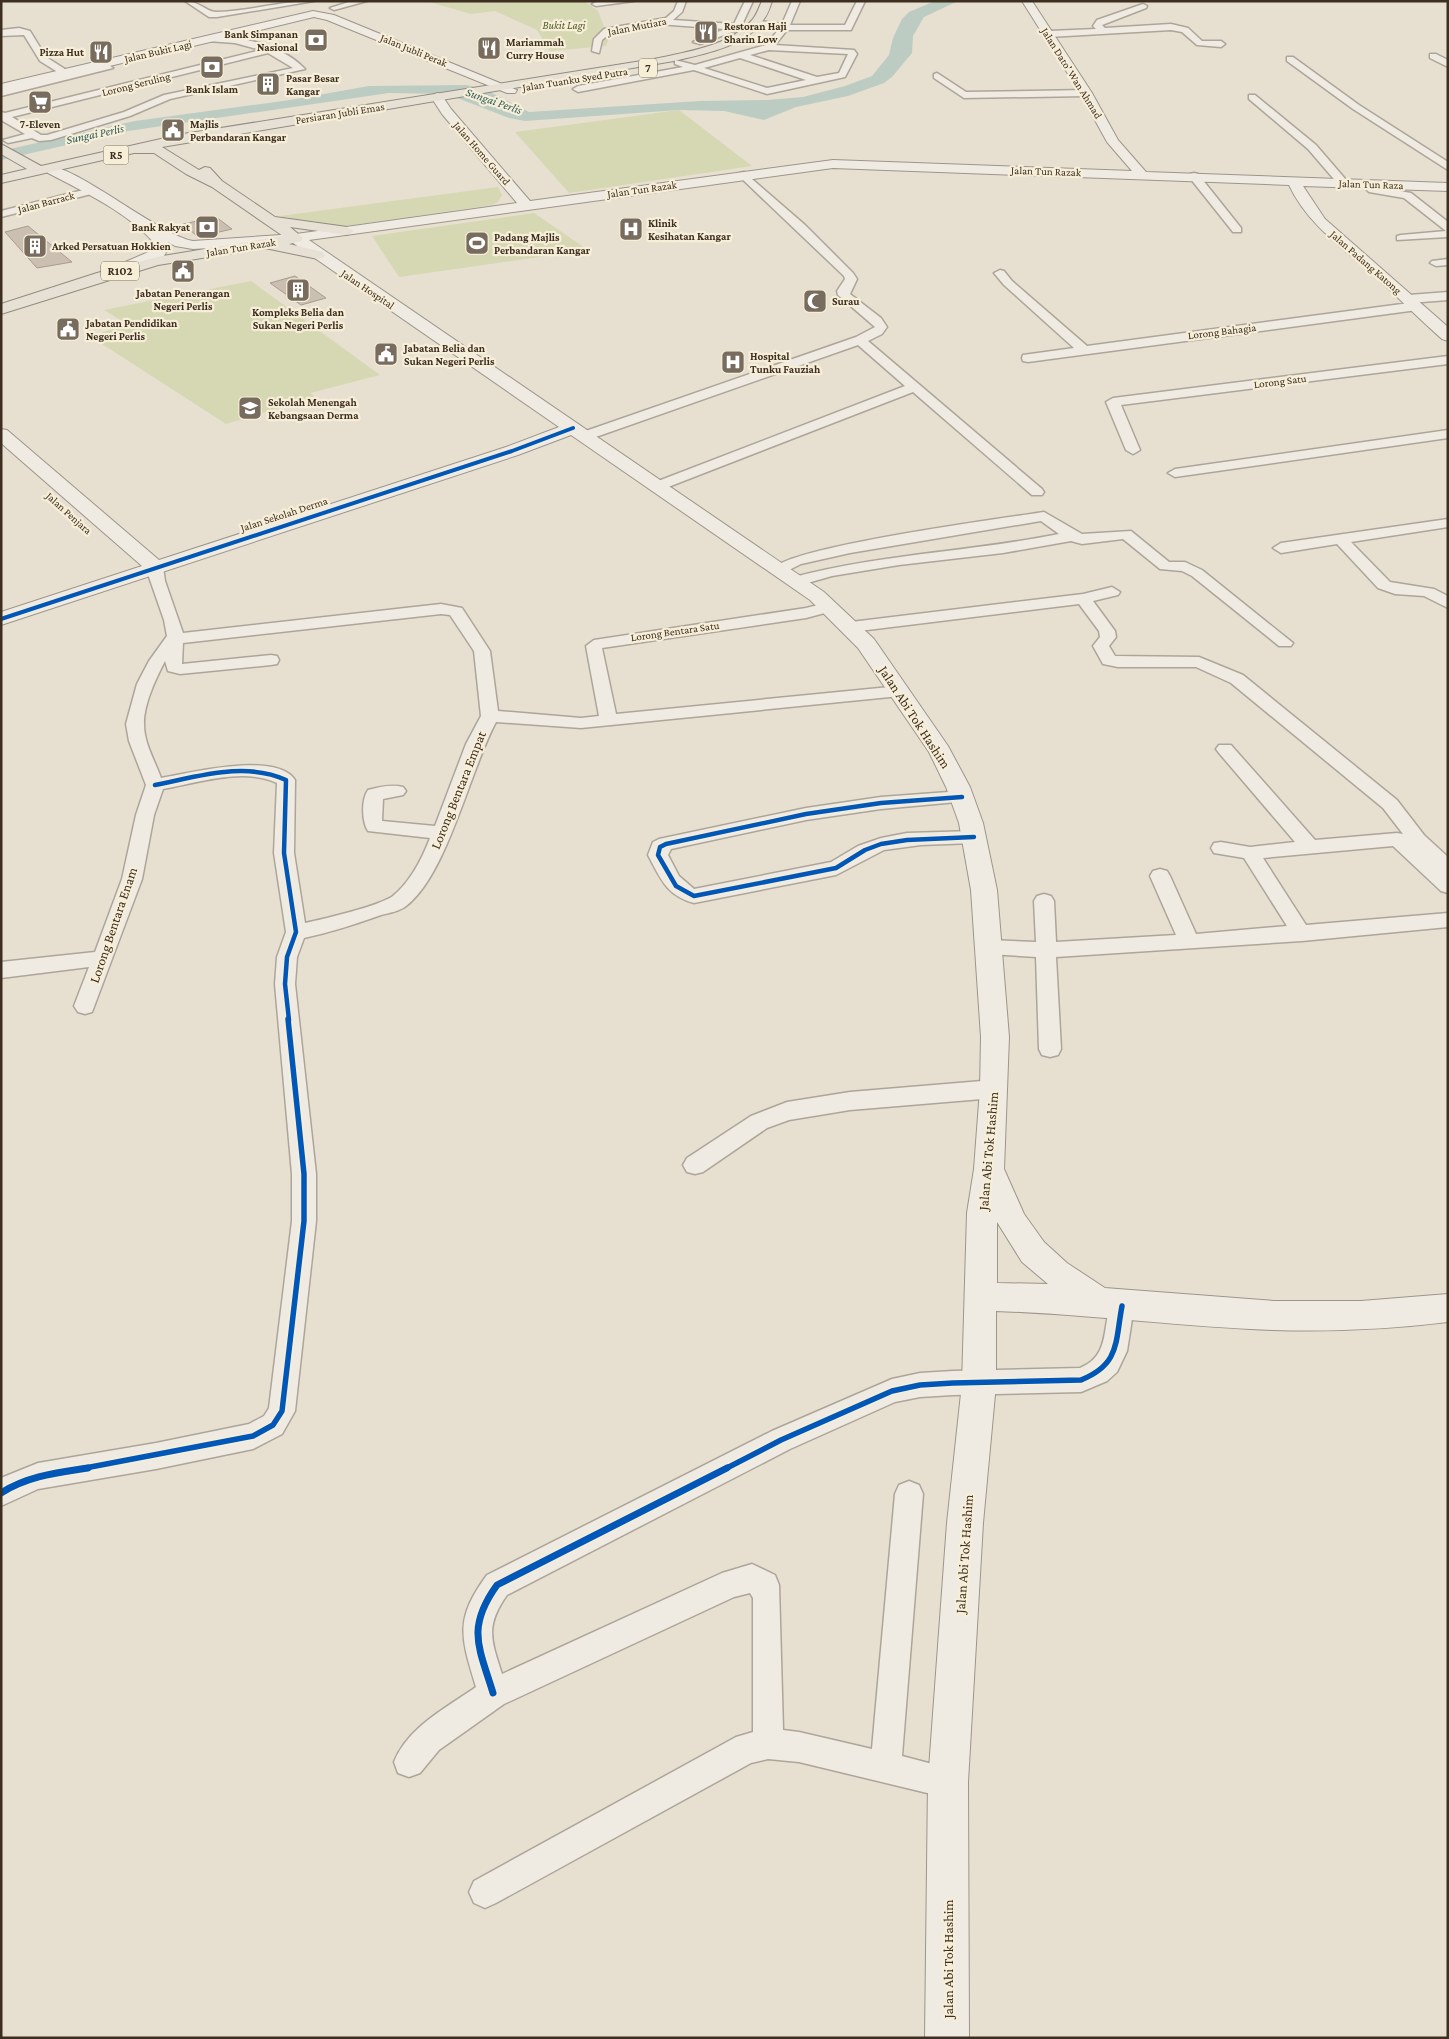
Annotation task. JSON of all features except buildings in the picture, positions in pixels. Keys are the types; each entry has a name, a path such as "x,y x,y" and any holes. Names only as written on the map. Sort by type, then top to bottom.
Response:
{"main road":[{"name":"Jalan Tuanku Syed Putra","path":"506,88 692,53 732,38 754,23 767,1"},
{"name":"Jalan Dato' Wan Ahmad","path":"1027,1 1086,93 1116,146"},
{"path":"311,9 332,8"},
{"name":"Jalan Jubli Perak","path":"332,8 336,15 506,88"},
{"name":"Jalan Bukit Lagi","path":"1,84 62,72 112,70 210,39 242,36 311,9"},
{"name":"Jalan Bukit Lagi","path":"1,88 220,34 311,9"},
{"name":"Jalan Jubli Perak","path":"311,9 506,88"},
{"name":"Jalan Tuanku Syed Putra","path":"506,88 678,62 723,50 745,41 769,26 777,12"},
{"name":"7","path":"444,101 506,88"},
{"name":"Persiaran Jubli Emas","path":"167,147 227,133 444,101"},
{"name":"Persiaran Jubli Emas","path":"195,140 227,133 444,101"},
{"name":"Jalan Home Guard","path":"444,101 526,205"},
{"name":"R5","path":"71,168 145,149 167,147 195,140"},
{"path":"6,142 38,164 71,168 91,191 153,230 161,232 180,243 209,246 276,246 318,255 325,243 346,230"},
{"path":"1,179 21,174 44,174 71,168 142,146 167,147"},
{"path":"1126,174 1112,152 1116,146 1124,152 1141,174"},
{"name":"Jalan Hospital","path":"167,147 191,171 217,184 272,220 318,255 585,436"},
{"path":"21,174 38,164 71,168"},
{"name":"Jalan Tun Razak","path":"1,309 114,272 237,245 796,168 848,164 1194,176 1263,180 1297,188"},
{"name":"Jalan Tun Raza","path":"1297,188 1317,188 1341,179 1366,184 1448,187"},
{"name":"Jalan Padang Katong","path":"1297,188 1305,205 1324,226 1448,336"},
{"path":"484,211 506,201 515,191 537,198 574,199"},
{"path":"237,245 263,235 270,230 272,220 346,230"},
{"path":"114,272 159,253 163,245 153,233 153,230"},
{"path":"551,413 541,441 585,436"},
{"path":"1,434 148,573"},
{"name":"Jalan Sekolah Derma","path":"1,619 148,573 541,441 585,436"},
{"name":"Jalan Abi Tok Hashim","path":"585,436 789,575 840,617 900,690 940,751 962,797 974,837 984,890 989,947 995,1037 994,1089 989,1169 982,1214 979,1384 965,1523 946,1821 950,1988 947,2038"},
{"name":"Jalan Penjara","path":"1,455 148,573"},
{"path":"989,1169 1010,1215 1032,1251 1068,1282 1111,1304"},
{"path":"980,1296 1111,1304 1213,1313 1305,1315 1413,1313 1448,1308"}],"street":[{"path":"189,1 212,15 311,9"},
{"path":"332,8 350,1"},
{"path":"332,8 363,1"},
{"path":"596,4 630,1"},
{"name":"Jalan Mutiara","path":"596,51 598,39 606,31 672,19 682,1"},
{"path":"697,42 737,27 749,1"},
{"path":"769,47 785,27 796,1"},
{"path":"754,23 785,27 848,28 861,1"},
{"path":"1098,32 1102,30 1097,26 1100,22 1143,6"},
{"path":"659,22 737,27"},
{"path":"1049,34 1179,28 1185,30 1191,39 1198,43 1221,44"},
{"path":"1,33 22,31 27,33 42,59 62,72"},
{"path":"2,116 33,135 48,138 127,114 167,97 300,68 287,58 242,36"},
{"path":"578,89 696,67 769,47 852,53 852,59 842,75 767,91 696,67 678,62"},
{"name":"Lorong Seruling","path":"2,116 270,50"},
{"path":"741,55 819,81"},
{"path":"1434,56 1447,63"},
{"path":"1290,59 1356,107 1448,167"},
{"path":"1,93 112,70 167,97"},
{"path":"937,76 964,95 974,105"},
{"path":"964,95 1086,93"},
{"path":"1252,97 1312,147 1341,179 1385,178 1396,185"},
{"path":"70,100 107,119"},
{"path":"6,142 33,135"},
{"path":"585,436 860,340 881,328 877,321 844,295 843,291 851,279 849,275 801,226 744,175"},
{"path":"1194,176 1237,230"},
{"path":"1366,184 1373,190 1407,195 1448,228"},
{"name":"Jalan Barrack","path":"1,214 91,191"},
{"path":"1401,238 1448,234"},
{"path":"1000,273 1083,350"},
{"name":"Lorong Bahagia","path":"1028,358 1413,303 1448,296"},
{"path":"860,340 1037,492"},
{"name":"Lorong Satu","path":"1133,450 1113,402 1448,360"},
{"path":"658,486 914,387"},
{"path":"1175,473 1448,434"},
{"path":"789,575 796,561 850,548 1039,517 1049,519 1071,536"},
{"path":"1281,548 1448,523"},
{"path":"789,575 1008,549 1071,536 1087,539 1119,533 1126,534 1165,566 1185,567 1197,573 1285,643"},
{"path":"1340,539 1384,585 1396,589 1428,592 1448,603"},
{"path":"148,573 163,594 175,629 173,639 174,664 180,669 271,660"},
{"path":"840,617 1083,599 1112,592"},
{"path":"1083,599 1107,631 1108,637 1101,646 1110,660 1118,662 1198,662 1238,679 1390,804 1417,839 1448,868"},
{"name":"Lorong Bentara Empat","path":"173,639 450,609 460,615 465,628 482,652 490,716 475,744 442,833 414,886 404,898 358,917 296,932"},
{"name":"Lorong Bentara Satu","path":"608,719 594,646 600,643 806,613 840,617"},
{"path":"1,1493 19,1482 38,1476 156,1456 253,1436 266,1431 279,1418 283,1401 304,1220 304,1174 285,984 288,957 296,932 284,853 286,780 277,774 252,770 156,785 138,741 135,724 145,684 157,661 173,639"},
{"path":"490,716 581,723 900,690"},
{"path":"1225,748 1309,846"},
{"name":"Lorong Bentara Enam","path":"85,1006 132,878 145,815 156,785"},
{"path":"397,791 374,794 373,824 375,827 442,833"},
{"path":"962,797 881,803 806,814 666,844 660,847 658,855 675,885 682,892 694,896 836,868 849,862 868,848 886,843 974,837"},
{"path":"1221,848 1250,853 1397,839 1448,886"},
{"path":"1250,853 1302,934"},
{"path":"1160,876 1189,942"},
{"path":"1044,901 1050,1049"},
{"path":"989,947 1045,950 1189,942 1302,934 1448,920"},
{"path":"1,970 103,958"},
{"path":"695,1165 759,1122 787,1112 850,1101 994,1089"},
{"path":"493,1693 476,1630 481,1606 497,1585 781,1440 892,1391 920,1385 953,1383 979,1384 1080,1380 1098,1372 1108,1364 1114,1351 1111,1304"},
{"path":"886,1766 909,1494"},
{"path":"409,1762 428,1739 440,1729 493,1693 732,1583 752,1578 765,1586 767,1598 768,1744"},
{"path":"485,1892 747,1748 768,1744 799,1747 948,1782"}],"green space":[{"name":"Bukit Lagi","path":"426,1 584,1 598,11 609,39 606,46 550,51 537,30 495,11 471,14"},
{"path":"679,110 752,166 569,193 515,132"},
{"path":"498,187 502,195 498,202 492,205 346,226 312,224 280,216"},
{"name":"Padang Majlis Perbandaran Kangar","path":"534,213 588,250 399,277 372,236"},
{"path":"251,281 380,375 310,393 315,397 226,424 99,342 101,333 127,324 104,310"}],"water":[{"name":"Sungai Perlis","path":"935,1 958,1 924,17 913,36 912,53 892,77 884,83 848,96 796,107 764,120 724,111 679,110 525,121 509,118 447,94 389,93 128,131 1,160 1,151 135,121 290,100 369,86 466,85 484,89 529,112 700,101 767,100 803,97 845,86 872,76 889,55 893,38 902,19 909,12"}],"cycle path":[{"path":"1,619 512,451 573,428"},
{"path":"1,1493 19,1482 38,1476 156,1456 253,1436 273,1425 282,1411 296,1276 304,1221 304,1174 285,984 287,957 296,932 284,853 286,780 273,774 258,771 241,771 204,775 155,785"},
{"path":"962,797 881,803 806,814 666,844 660,847 658,855 676,886 681,891 694,896 836,868 869,848 893,841 974,837"},
{"path":"493,1693 477,1637 477,1625 480,1613 497,1585 781,1440 892,1391 920,1385 953,1383 979,1384 1081,1380 1098,1373 1108,1364 1114,1351 1122,1306"}],"place":[{"name":"Restoran Haji Sharin Low","path":"706,32"},
{"name":"Bank Simpanan Nasional","path":"316,40"},
{"name":"Mariammah Curry House","path":"489,48"},
{"name":"Pizza Hut","path":"101,52"},
{"name":"Bank Islam","path":"212,67"},
{"name":"Pasar Besar Kangar","path":"268,84"},
{"name":"7-Eleven","path":"40,102"},
{"name":"Majlis Perbandaran Kangar","path":"173,130"},
{"name":"Bank Rakyat","path":"207,227"},
{"name":"Klinik Kesihatan Kangar","path":"631,229"},
{"name":"Padang Majlis Perbandaran Kangar","path":"477,243"},
{"name":"Arked Persatuan Hokkien","path":"35,246"},
{"name":"Jabatan Penerangan Negeri Perlis","path":"183,271"},
{"name":"Kompleks Belia dan Sukan Negeri Perlis","path":"298,290"},
{"name":"Surau","path":"815,301"},
{"name":"Jabatan Pendidikan Negeri Perlis","path":"68,329"},
{"name":"Jabatan Belia dan Sukan Negeri Perlis","path":"386,354"},
{"name":"Hospital Tunku Fauziah","path":"733,362"},
{"name":"Sekolah Menengah Kebangsaan Derma","path":"250,408"}]}
